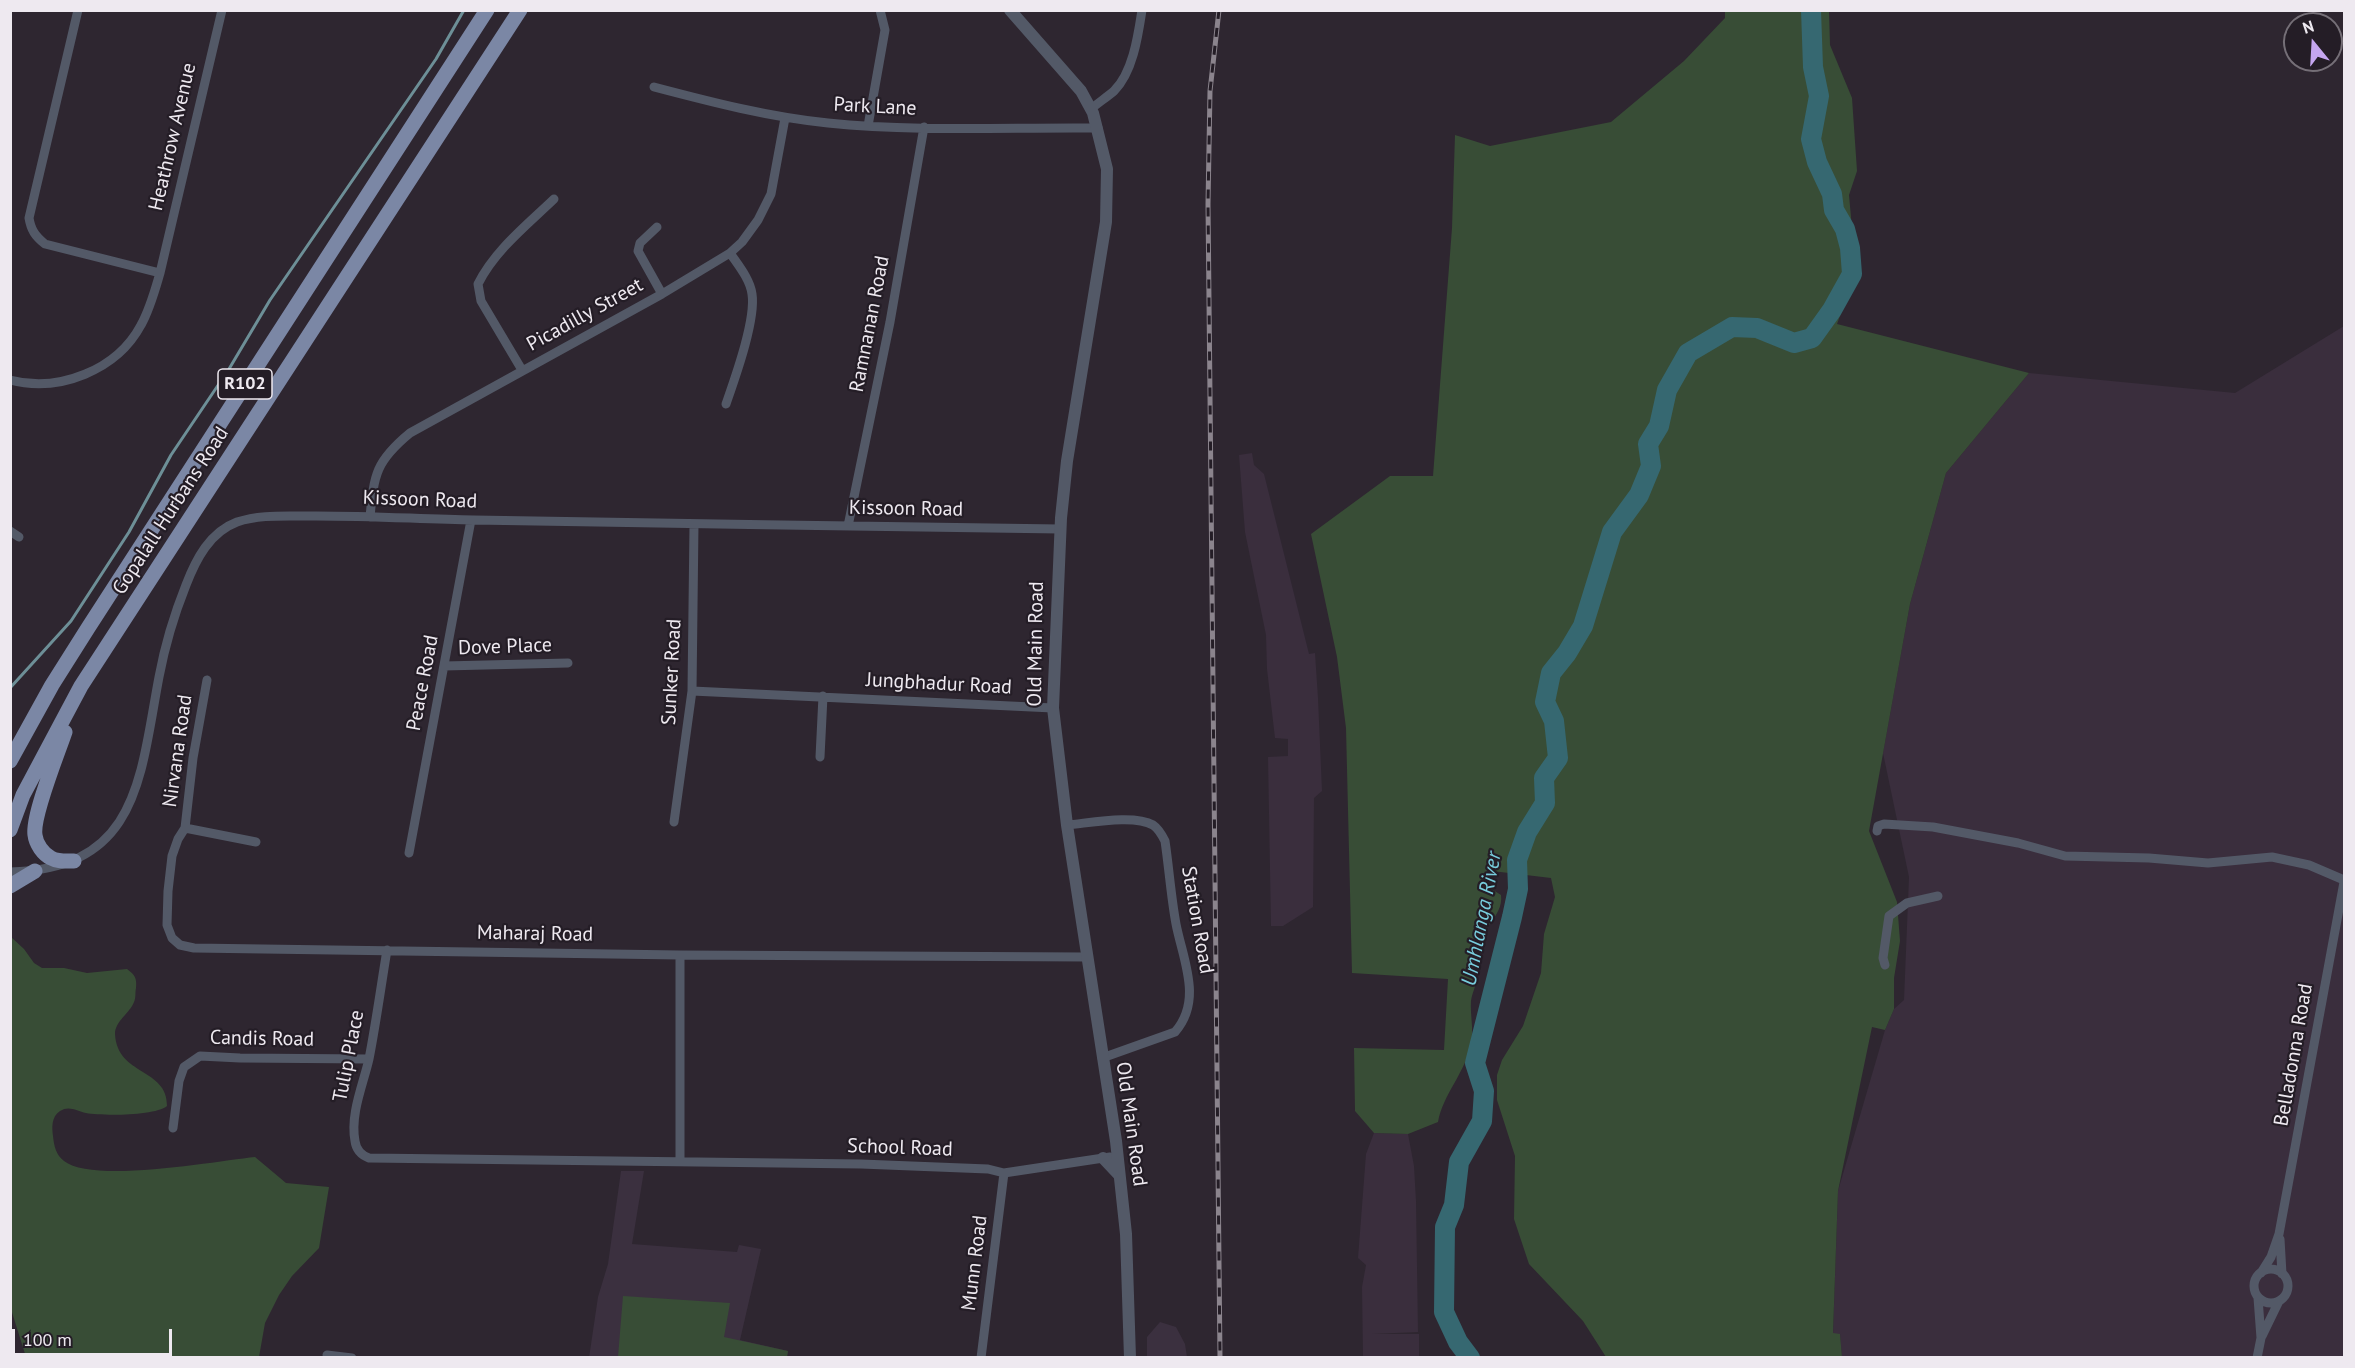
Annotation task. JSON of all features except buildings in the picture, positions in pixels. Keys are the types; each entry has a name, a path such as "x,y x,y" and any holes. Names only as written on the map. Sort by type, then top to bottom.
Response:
{"main road":[{"name":"Gopalall Hurbans Road","path":"10,761 52,685 88,628 487,10"},
{"name":"Gopalall Hurbans Road","path":"10,830 23,795 81,686 520,10"},
{"path":"74,861 59,861 50,858 40,847 34,832 44,794 81,686"},
{"path":"10,886 35,872"}],"street":[{"path":"78,10 29,218 30,228 45,244 160,273"},
{"name":"Heathrow Avenue","path":"10,381 48,383 75,379 99,369 122,349 141,326 160,273 222,10"},
{"path":"868,126 885,30 880,10"},
{"name":"Old Main Road","path":"1010,10 1081,91 1098,128 1107,170 1106,222 1067,461 1060,529 1053,708 1067,825 1118,1156 1126,1234 1130,1358"},
{"path":"1091,109 1115,90 1124,75 1133,53 1142,10"},
{"name":"Park Lane","path":"654,87 785,118 868,126 1098,128"},
{"name":"Picadilly Street","path":"370,517 375,480 380,463 410,433 662,294 730,253 742,242 758,220 771,194 785,118"},
{"name":"Ramnanan Road","path":"848,526 890,322 924,127"},
{"path":"522,370 482,301 478,284 484,271 499,253 554,199"},
{"path":"657,227 640,243 638,251 662,294"},
{"path":"726,404 742,356 753,295 730,253"},
{"name":"Kissoon Road","path":"10,872 35,872 74,861 90,852 116,827 132,799 143,768 168,636 188,580 202,551 218,534 236,523 262,516 1060,529"},
{"name":"Peace Road","path":"409,853 471,520"},
{"name":"Sunker Road","path":"674,822 692,691 694,524"},
{"name":"Dove Place","path":"444,666 568,663"},
{"name":"Nirvana Road","path":"185,828 193,758 207,680"},
{"name":"Jungbhadur Road","path":"692,691 1053,708"},
{"path":"820,757 823,696"},
{"name":"Station Road","path":"1067,825 1137,820 1153,825 1159,830 1165,841 1176,925 1188,968 1189,1002 1181,1025 1174,1032 1102,1058"},
{"path":"1877,831 1878,826 1884,824 1933,827 2018,843 2065,856 2149,858 2208,863 2272,857 2309,865 2344,881"},
{"path":"185,828 256,842"},
{"name":"Maharaj Road","path":"185,828 172,855 167,925 172,938 180,945 194,948 267,951 387,950 680,955 1087,957"},
{"name":"Belladonna Road","path":"2258,1358 2260,1338 2258,1298 2254,1282 2271,1257 2279,1234 2344,881"},
{"path":"1885,965 1883,958 1889,916 1907,903 1938,896"},
{"name":"Tulip Place","path":"375,1159 360,1153 354,1132 387,950"},
{"path":"680,955 680,1161"},
{"name":"Candis Road","path":"173,1128 179,1081 184,1067 200,1056 369,1059"},
{"name":"School Road","path":"375,1159 861,1164 988,1169 1004,1173 1118,1156"},
{"path":"1103,1158 1120,1176"},
{"name":"Munn Road","path":"981,1358 1004,1173"},
{"name":"Belladonna Road","path":"2260,1338 2287,1288 2282,1274 2279,1234"},
{"path":"2261,1273 2272,1270 2282,1274"},
{"path":"2258,1298 2268,1303 2279,1301"},
{"path":"327,1355 352,1358"}],"shaded area":[{"path":"2344,326 2344,1357 1842,1358 1840,1334 1833,1334 1838,1191 1885,1030 1894,1009 1904,1000 1909,877 1883,753 1910,604 1946,473 2029,373 2235,393"},
{"path":"1252,453 1254,465 1264,474 1309,654 1315,653 1318,698 1322,791 1314,798 1313,907 1283,926 1271,926 1268,757 1288,756 1288,739 1275,738 1267,669 1266,635 1245,532 1239,455"},
{"path":"1374,1133 1408,1134 1414,1166 1416,1201 1418,1332 1372,1334 1419,1334 1419,1357 1363,1357 1362,1287 1366,1265 1358,1258 1366,1154"},
{"path":"621,1171 644,1171 632,1244 737,1252 739,1245 761,1249 740,1340 788,1351 787,1357 589,1358 598,1297 608,1264"},
{"path":"1160,1322 1176,1327 1185,1344 1187,1357 1147,1357 1147,1337"}],"green space":[{"path":"1725,11 1829,11 1830,45 1852,98 1857,171 1849,195 1855,261 1851,286 1837,324 2029,373 1946,473 1910,604 1869,831 1897,902 1900,941 1894,978 1894,1009 1885,1030 1872,1027 1838,1191 1833,1333 1840,1334 1842,1357 1606,1357 1583,1321 1529,1264 1514,1219 1515,1156 1497,1100 1497,1075 1502,1060 1523,1026 1541,973 1544,934 1555,897 1551,878 1492,871 1488,884 1478,883 1501,895 1501,903 1495,917 1477,944 1475,955 1477,978 1471,1001 1471,1043 1438,1122 1408,1134 1374,1133 1355,1111 1354,1048 1444,1050 1448,979 1352,973 1346,728 1337,657 1311,534 1390,476 1433,476 1452,228 1455,135 1490,146 1611,122 1684,61 1725,18"},
{"path":"11,937 34,963 42,968 64,968 87,973 127,969 132,973 136,982 135,999 116,1029 118,1048 124,1058 160,1085 165,1094 167,1106 152,1112 104,1115 70,1108 63,1109 57,1113 52,1126 56,1150 64,1161 79,1168 127,1171 255,1157 286,1183 329,1187 319,1248 292,1276 279,1295 265,1323 259,1357 26,1357 10,1306"},
{"path":"623,1296 730,1303 724,1337 788,1351 787,1357 618,1357"}],"waterway":[{"path":"10,688 71,621 129,532 171,455 229,369 270,300 436,59 464,10"},
{"name":"Umhlanga River","path":"1470,1358 1458,1342 1444,1312 1445,1227 1454,1205 1459,1162 1482,1121 1484,1091 1475,1063 1518,889 1517,860 1527,832 1545,803 1544,778 1558,758 1554,721 1545,702 1551,673 1567,653 1583,626 1612,532 1639,495 1651,466 1648,444 1659,426 1667,390 1688,353 1732,327 1757,328 1794,343 1812,338 1832,310 1852,274 1850,248 1845,229 1834,210 1832,194 1817,162 1811,139 1819,96 1813,67 1811,10"}],"railway":[{"path":"1219,10 1210,91 1208,204 1220,1358"}]}
